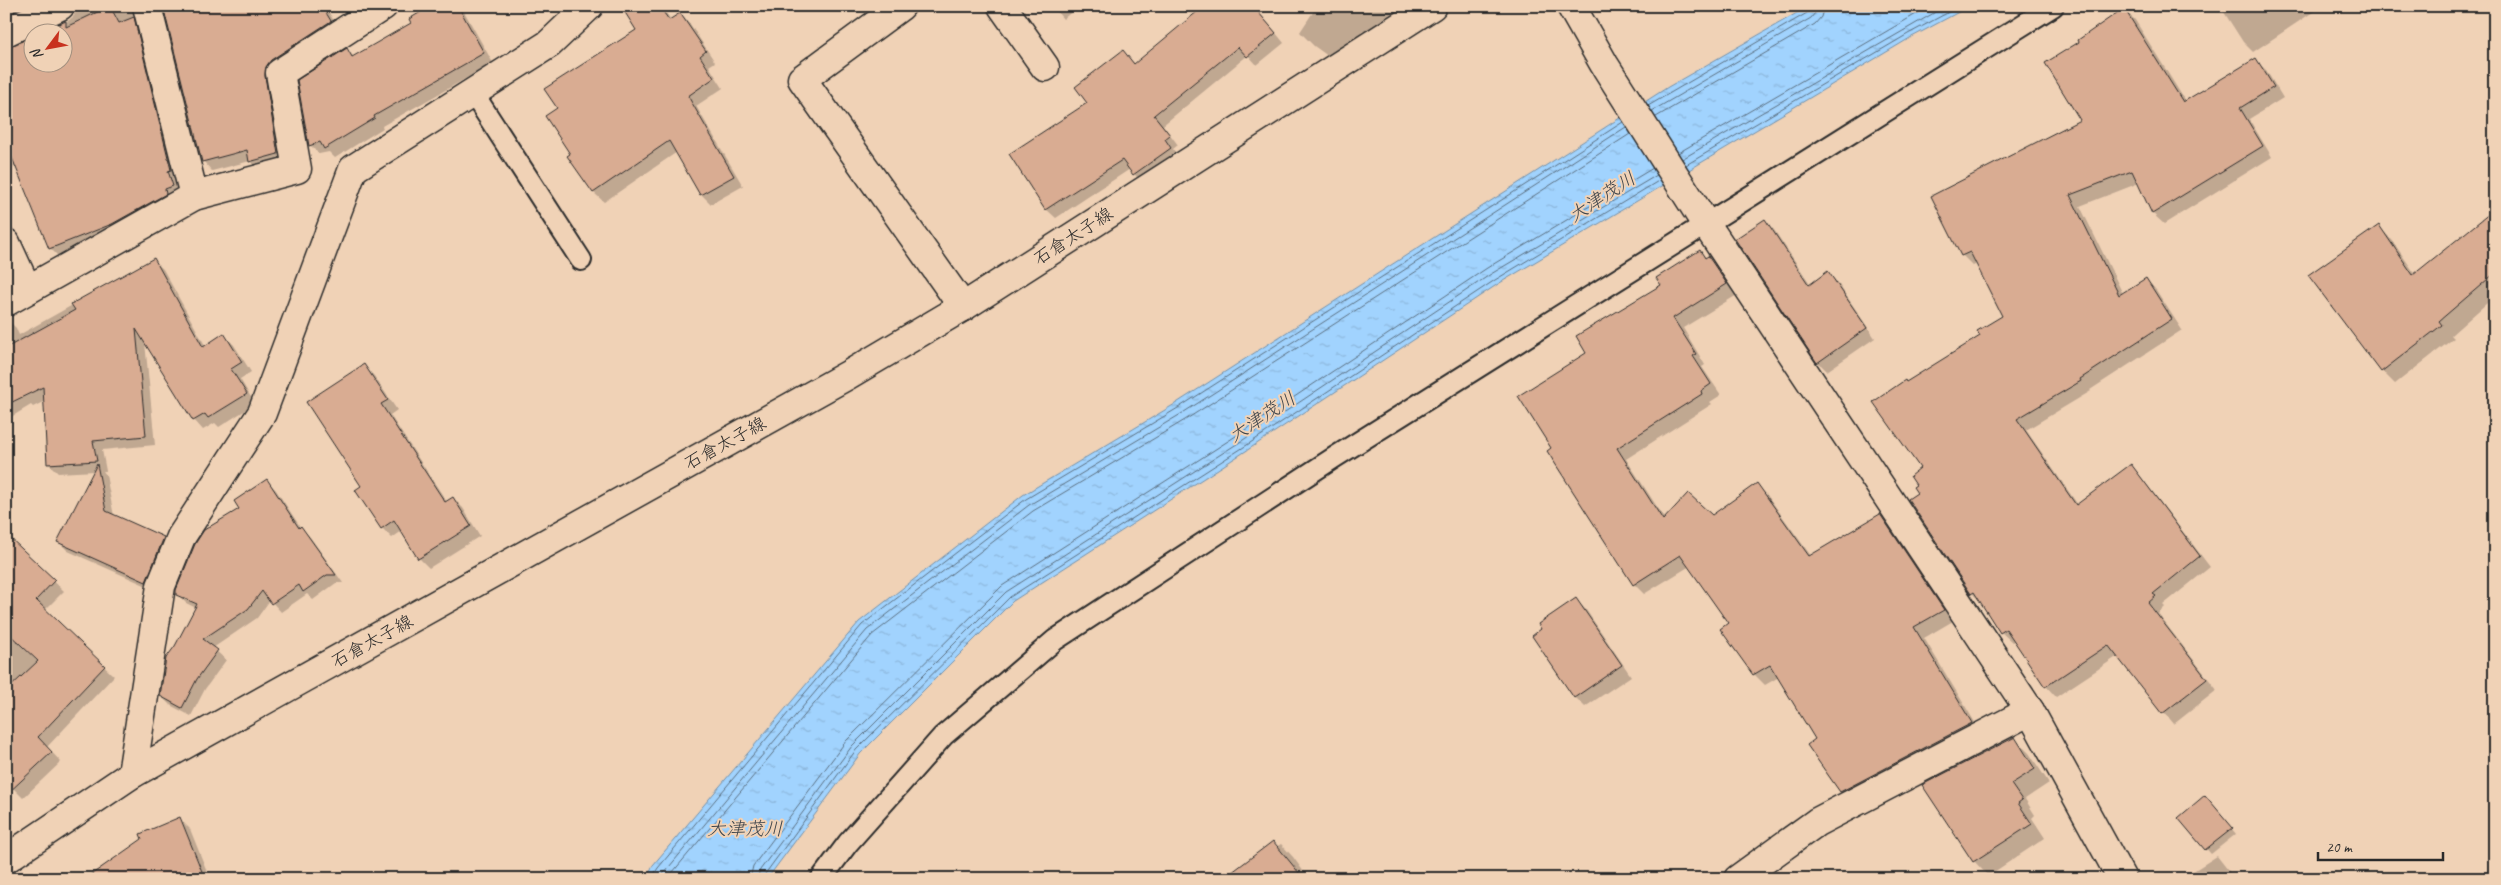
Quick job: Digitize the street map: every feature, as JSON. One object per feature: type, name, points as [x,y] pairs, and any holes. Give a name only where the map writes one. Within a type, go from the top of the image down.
[{"type":"street","points":[[6,32],[60,6]]},
{"type":"street","points":[[147,6],[194,196]]},
{"type":"street","points":[[6,243],[16,295],[194,196],[297,169],[280,73],[383,6]]},
{"type":"street","points":[[132,774],[161,586],[181,537],[262,413],[354,169],[550,44],[588,6]]},
{"type":"street","points":[[901,6],[802,79],[963,307]]},
{"type":"street","points":[[1002,6],[1045,66]]},
{"type":"street","name":"石倉太子線","points":[[6,859],[132,774],[848,375],[963,307],[1432,6]]},
{"type":"street","points":[[1571,6],[1611,76],[1703,220],[2030,711],[2122,879]]},
{"type":"street","points":[[1738,879],[1817,822],[2030,711]]},
{"type":"lane","points":[[821,879],[848,843],[943,736],[1055,640],[1703,220],[2053,6]]},
{"type":"lane","points":[[473,93],[581,260]]},
{"type":"water","name":"大津茂川","points":[[1809,6],[1970,6],[1910,38],[1498,284],[1249,449],[1013,601],[860,754],[767,879],[646,879],[653,865],[859,622],[1023,495],[1175,404],[1668,87]]},
{"type":"building","points":[[110,6],[119,23],[134,17],[171,170],[168,171],[173,186],[165,189],[166,194],[112,224],[49,249],[6,143],[6,47],[22,41],[22,72],[72,72],[72,24]]},
{"type":"building","points":[[163,6],[322,6],[331,21],[271,60],[266,67],[265,76],[278,154],[249,162],[247,150],[202,162]]},
{"type":"building","points":[[431,6],[458,6],[484,53],[374,116],[375,118],[324,149],[320,142],[309,146],[297,80],[347,48],[352,57],[411,23],[409,19]]},
{"type":"building","points":[[621,6],[659,6],[669,20],[680,13],[706,51],[700,56],[714,78],[688,96],[734,176],[700,195],[669,141],[593,193],[567,156],[570,154],[545,116],[557,108],[544,89],[636,30]]},
{"type":"building","points":[[1204,6],[1253,6],[1276,33],[1247,57],[1238,47],[1154,115],[1170,135],[1165,139],[1171,148],[1133,175],[1122,160],[1045,210],[1009,154],[1087,103],[1075,87],[1123,50],[1134,64]]},
{"type":"building","points":[[2124,8],[2183,102],[2256,58],[2274,87],[2240,108],[2263,146],[2152,214],[2132,171],[2070,195],[2119,295],[2146,278],[2172,319],[2080,379],[2081,381],[2017,419],[2076,505],[2131,464],[2200,556],[2153,594],[2156,596],[2148,603],[2207,679],[2162,714],[2108,645],[2045,687],[2006,629],[2000,633],[1974,592],[1971,594],[1908,499],[1917,493],[1913,487],[1916,485],[1910,476],[1920,468],[1873,402],[1905,380],[1906,382],[1980,336],[1977,331],[2002,316],[1970,252],[1961,256],[1931,196],[2080,120],[2045,63],[2079,42],[2078,40]]},
{"type":"building","points":[[2495,209],[2495,273],[2439,321],[2442,325],[2381,372],[2308,275],[2379,225],[2413,275]]},
{"type":"building","points":[[1765,219],[1809,285],[1828,271],[1867,328],[1817,363],[1735,239]]},
{"type":"building","points":[[1700,250],[1705,258],[1708,256],[1727,284],[1673,318],[1696,354],[1693,356],[1711,384],[1701,391],[1702,394],[1617,448],[1663,520],[1688,493],[1712,515],[1757,483],[1809,556],[1880,514],[1944,610],[1914,627],[1972,723],[1840,792],[1807,745],[1815,739],[1770,665],[1753,675],[1720,629],[1728,623],[1680,555],[1633,585],[1547,451],[1551,448],[1518,396],[1586,353],[1576,336],[1661,285],[1656,278]]},
{"type":"building","points":[[154,258],[203,347],[224,333],[242,362],[231,369],[247,394],[208,418],[205,414],[193,421],[136,329],[146,436],[93,441],[97,461],[47,464],[43,387],[6,405],[6,348],[75,310],[71,304]]},
{"type":"building","points":[[364,364],[388,400],[381,404],[445,502],[453,497],[471,526],[418,559],[394,520],[381,529],[355,490],[361,486],[306,402]]},
{"type":"building","points":[[97,464],[106,511],[164,537],[146,582],[57,542]]},
{"type":"building","points":[[267,479],[299,528],[301,526],[336,575],[327,575],[303,592],[299,585],[271,604],[262,591],[248,609],[203,639],[218,650],[197,679],[182,708],[160,696],[166,658],[175,646],[197,604],[176,595],[176,590],[195,544],[204,530],[239,509],[234,501]]},
{"type":"building","points":[[6,534],[55,580],[36,600],[105,666],[38,737],[52,752],[6,795],[6,691],[38,661],[6,631]]},
{"type":"building","points":[[1576,598],[1622,665],[1574,698],[1532,636],[1541,629],[1538,624]]},
{"type":"building","points":[[2015,737],[2035,769],[2011,784],[2022,800],[2018,803],[2032,824],[1973,862],[1922,785]]},
{"type":"building","points":[[2205,795],[2233,828],[2205,850],[2178,818]]},
{"type":"building","points":[[180,817],[205,879],[85,879],[142,839],[140,834]]},
{"type":"building","points":[[1273,841],[1304,879],[1223,879]]}]
